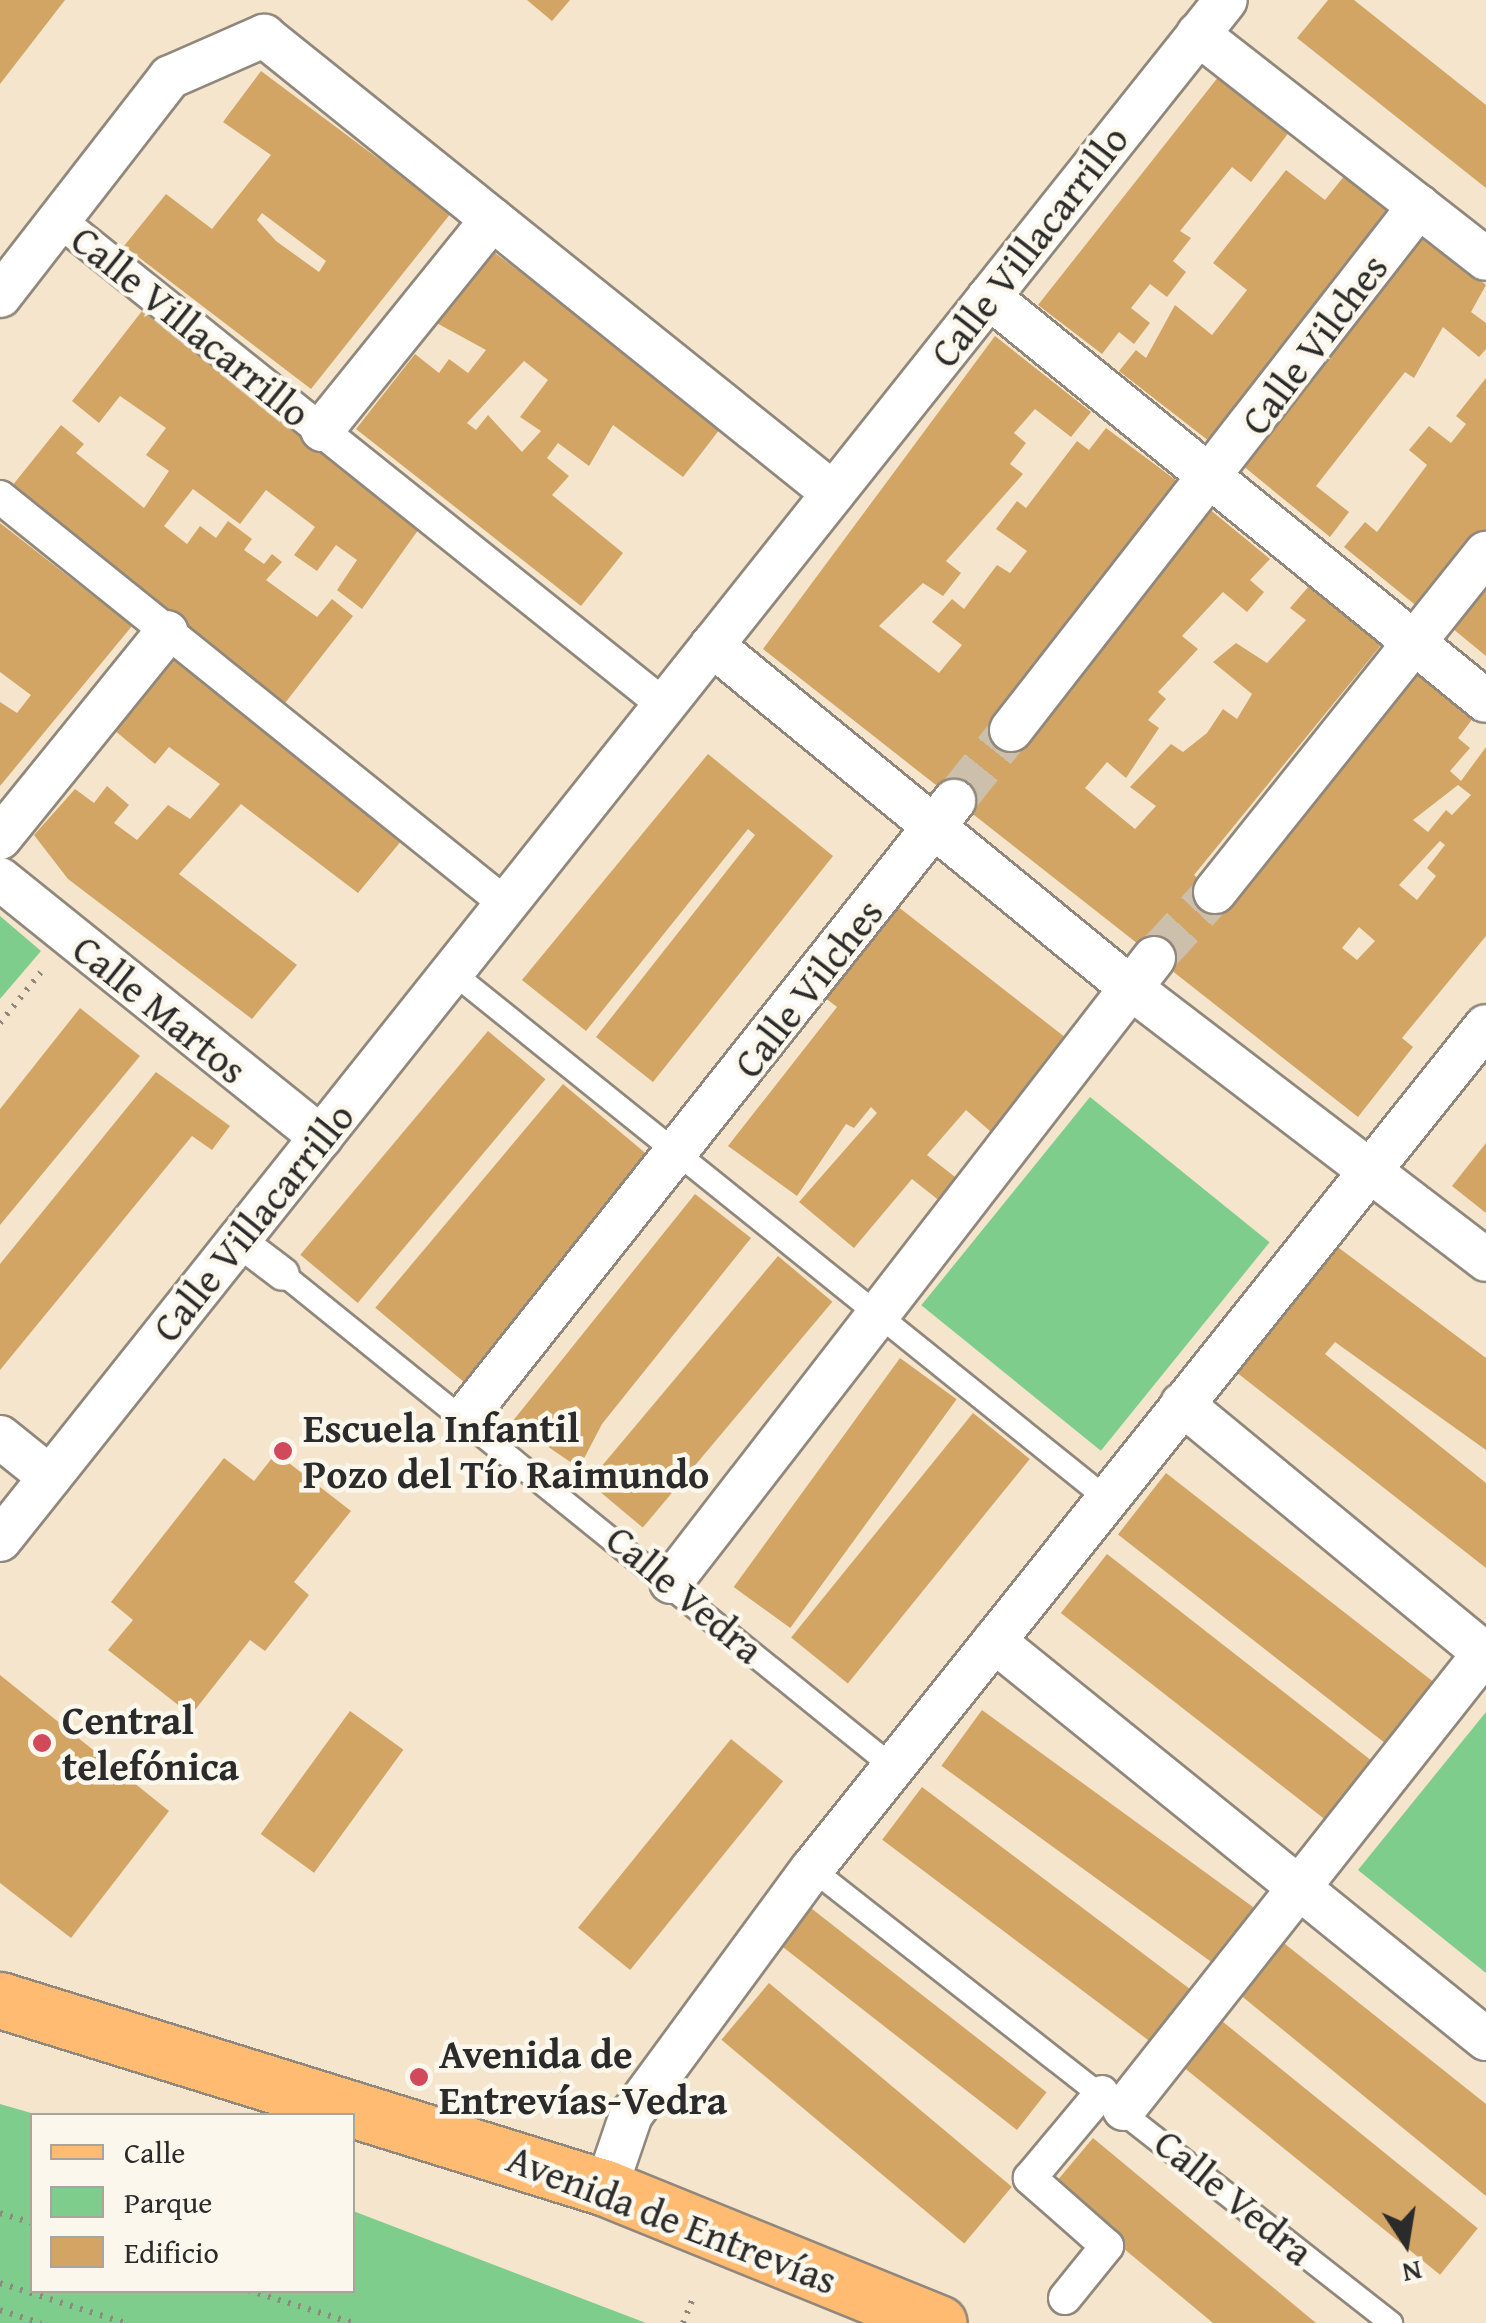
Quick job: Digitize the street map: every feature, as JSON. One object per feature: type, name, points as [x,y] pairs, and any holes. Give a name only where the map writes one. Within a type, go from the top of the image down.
[{"type":"main road","name":"Avenida de Entrevías","points":[[0,2000],[606,2188],[939,2323]]},
{"type":"street","name":"Calle Villacarrillo","points":[[0,1540],[1226,0]]},
{"type":"street","points":[[1198,34],[1486,259]]},
{"type":"street","name":"Calle Villacarrillo","points":[[0,296],[170,77],[264,36],[833,493]]},
{"type":"street","name":"Calle Vilches","points":[[1010,730],[1419,206]]},
{"type":"street","name":"Calle Villacarrillo","points":[[322,430],[492,219]]},
{"type":"street","name":"Calle Villacarrillo","points":[[60,222],[664,704]]},
{"type":"street","points":[[988,297],[1208,481],[1415,636],[1486,700]]},
{"type":"street","points":[[0,497],[506,904]]},
{"type":"street","points":[[1214,892],[1415,636],[1486,553]]},
{"type":"street","points":[[0,838],[167,632]]},
{"type":"street","points":[[712,645],[946,811],[1143,974],[1367,1172],[1486,1260]]},
{"type":"street","name":"Calle Vilches","points":[[466,1415],[679,1154],[946,811]]},
{"type":"street","name":"Calle Martos","points":[[0,880],[321,1138]]},
{"type":"street","points":[[671,1582],[883,1317],[1143,974]]},
{"type":"street","points":[[606,2188],[632,2115],[812,1869],[1486,1026]]},
{"type":"street","name":"Calle Vedra","points":[[238,1240],[283,1274]]},
{"type":"street","name":"Calle Vedra","points":[[1113,2100],[1300,1888],[1485,1653],[1182,1404]]},
{"type":"street","points":[[0,1438],[50,1477]]},
{"type":"street","points":[[994,1640],[1486,2039]]},
{"type":"street","points":[[1065,2298],[1108,2246],[1030,2178],[1113,2100]]},
{"type":"lane","points":[[452,972],[1107,1498]]},
{"type":"lane","name":"Calle Vedra","points":[[283,1274],[466,1415],[893,1767]]},
{"type":"lane","name":"Calle Vedra","points":[[812,1869],[1113,2100],[1391,2323]]},
{"type":"path","points":[[0,1024],[70,936]]},
{"type":"path","points":[[0,2213],[30,2222]]},
{"type":"path","points":[[0,2283],[30,2293]]},
{"type":"path","points":[[31,2293],[125,2323]]},
{"type":"path","points":[[258,2293],[353,2323]]},
{"type":"path","points":[[683,2323],[693,2298]]},
{"type":"path","points":[[0,2310],[41,2323]]},
{"type":"green space","points":[[0,916],[41,951],[0,999]]},
{"type":"green space","points":[[1090,1097],[1270,1242],[1101,1451],[921,1305]]},
{"type":"green space","points":[[1486,1712],[1486,1973],[1358,1870]]},
{"type":"green space","points":[[0,2104],[31,2113],[30,2293],[355,2293],[355,2212],[646,2323],[0,2323]]},
{"type":"building","points":[[0,0],[65,0],[0,84]]},
{"type":"building","points":[[527,0],[570,0],[552,21]]},
{"type":"building","points":[[1328,0],[1354,0],[1486,105],[1486,188],[1297,38]]},
{"type":"building","points":[[261,71],[451,213],[311,389],[124,246],[166,194],[212,229],[271,155],[223,122]],"holes":[[[262,213],[326,261],[319,272],[276,241],[257,220]]]},
{"type":"building","points":[[1219,76],[1290,131],[1251,182],[1232,167],[1180,231],[1191,238],[1173,261],[1186,272],[1167,297],[1150,284],[1131,308],[1150,323],[1134,344],[1119,332],[1102,354],[1038,305]]},
{"type":"building","points":[[1286,170],[1325,200],[1345,175],[1396,214],[1214,445],[1119,371],[1136,350],[1146,358],[1175,305],[1212,335],[1247,290],[1213,263]]},
{"type":"building","points":[[1425,235],[1486,285],[1471,312],[1486,323],[1486,349],[1479,357],[1443,327],[1414,378],[1405,372],[1316,486],[1349,512],[1330,537],[1242,465]]},
{"type":"building","points":[[491,250],[723,425],[683,477],[613,425],[589,466],[558,443],[547,458],[569,476],[552,495],[623,553],[581,606],[356,429],[415,354],[439,373],[449,359],[468,373],[486,350],[433,321]],"holes":[[[524,361],[548,380],[520,417],[541,431],[522,452],[488,415],[476,430],[467,423]]]},
{"type":"building","points":[[142,311],[421,526],[362,609],[337,590],[357,560],[336,545],[317,571],[294,555],[315,527],[266,490],[240,524],[193,489],[164,526],[187,544],[200,526],[216,538],[228,521],[252,539],[244,550],[264,564],[272,554],[282,562],[266,580],[317,617],[332,599],[353,616],[285,703],[12,486],[61,425],[84,444],[76,453],[144,508],[169,471],[146,455],[166,428],[120,396],[99,423],[72,401]]},
{"type":"building","points":[[995,336],[1091,412],[1071,437],[1035,409],[1014,433],[1026,443],[1010,464],[1023,474],[946,561],[961,573],[943,596],[923,583],[879,626],[939,673],[962,645],[932,622],[952,599],[964,609],[997,565],[1010,573],[1027,551],[996,529],[1017,501],[1026,508],[1077,441],[1089,450],[1106,428],[1177,481],[994,716],[1017,735],[1208,508],[1270,559],[1250,580],[1264,592],[1247,612],[1223,592],[1182,636],[1198,649],[1158,692],[1166,699],[1148,720],[1159,728],[1126,778],[1107,762],[1085,788],[1135,829],[1156,806],[1130,787],[1171,744],[1183,752],[1207,733],[1223,709],[1237,719],[1252,694],[1213,662],[1236,643],[1267,663],[1306,620],[1290,608],[1309,586],[1382,644],[1194,875],[1215,892],[1410,664],[1477,713],[1458,738],[1470,748],[1450,771],[1461,781],[1486,747],[1486,936],[1402,1038],[1413,1047],[1358,1117],[763,649]],"holes":[[[1458,785],[1471,795],[1452,815],[1446,810],[1428,832],[1413,820]],[[1440,841],[1445,845],[1427,868],[1436,876],[1417,900],[1399,885]],[[1359,927],[1375,941],[1357,960],[1342,948]]]},
{"type":"building","points":[[1486,378],[1486,536],[1424,612],[1344,547],[1365,522],[1377,532],[1427,465],[1409,450],[1429,426],[1451,443],[1466,424],[1456,416]]},
{"type":"building","points":[[0,523],[132,626],[0,786],[0,702],[17,713],[31,695],[0,672]]},
{"type":"building","points":[[1486,568],[1486,656],[1441,619]]},
{"type":"building","points":[[168,654],[402,840],[358,893],[241,804],[179,874],[297,965],[252,1019],[68,879],[34,835],[75,789],[94,803],[107,786],[129,805],[114,823],[137,840],[168,805],[190,819],[220,784],[169,747],[155,764],[114,730]]},
{"type":"building","points":[[708,754],[833,856],[653,1082],[596,1037],[755,835],[748,829],[586,1031],[522,980]]},
{"type":"building","points":[[892,902],[1075,1045],[998,1138],[966,1110],[927,1155],[964,1184],[946,1206],[912,1179],[854,1248],[799,1202],[877,1113],[871,1107],[854,1128],[846,1124],[797,1196],[728,1146],[837,1007],[824,997]]},
{"type":"building","points":[[80,1008],[140,1056],[0,1225],[0,1109]]},
{"type":"building","points":[[488,1031],[545,1079],[358,1303],[300,1255]]},
{"type":"building","points":[[156,1072],[230,1126],[212,1150],[192,1136],[0,1370],[0,1264]]},
{"type":"building","points":[[563,1084],[652,1159],[464,1382],[375,1308]]},
{"type":"building","points":[[1486,1143],[1486,1213],[1452,1186]]},
{"type":"building","points":[[695,1194],[751,1238],[602,1424],[579,1468],[512,1422]]},
{"type":"building","points":[[1327,1239],[1486,1358],[1486,1450],[1335,1342],[1325,1354],[1486,1483],[1486,1568],[1231,1368]]},
{"type":"building","points":[[778,1256],[832,1302],[643,1528],[588,1482]]},
{"type":"building","points":[[900,1358],[957,1399],[790,1628],[734,1587]]},
{"type":"building","points":[[973,1413],[1030,1459],[848,1684],[791,1638]]},
{"type":"building","points":[[276,1453],[351,1511],[294,1582],[309,1595],[265,1651],[250,1640],[191,1715],[108,1650],[133,1620],[111,1602],[224,1458],[254,1481]]},
{"type":"building","points":[[1166,1473],[1443,1689],[1395,1751],[1118,1534]]},
{"type":"building","points":[[1107,1554],[1380,1767],[1333,1826],[1061,1613]]},
{"type":"building","name":"Central telefónica","points":[[0,1675],[169,1811],[71,1938],[0,1883]]},
{"type":"building","points":[[982,1710],[1264,1915],[1224,1971],[941,1766]]},
{"type":"building","points":[[350,1711],[403,1750],[314,1873],[261,1834]]},
{"type":"building","points":[[731,1739],[783,1781],[630,1970],[578,1928]]},
{"type":"building","points":[[922,1787],[1200,1996],[1160,2049],[882,1840]]},
{"type":"building","points":[[807,1905],[1047,2092],[1017,2130],[777,1943]]},
{"type":"building","points":[[1275,1936],[1486,2104],[1486,2196],[1233,1989]]},
{"type":"building","points":[[769,1983],[1012,2187],[964,2243],[721,2040]]},
{"type":"building","points":[[1212,2013],[1478,2228],[1440,2275],[1174,2060]]},
{"type":"building","points":[[1093,2138],[1316,2323],[1213,2323],[1051,2188]]},
{"type":"tunnel","points":[[955,800],[1011,730]]},
{"type":"tunnel","points":[[1154,958],[1215,892]]},
{"type":"place","name":"Escuela Infantil Pozo del Tío Raimundo","points":[[283,1451]]},
{"type":"place","name":"Central telefónica","points":[[42,1743]]},
{"type":"place","name":"Avenida de Entrevías-Vedra","points":[[419,2077]]}]
